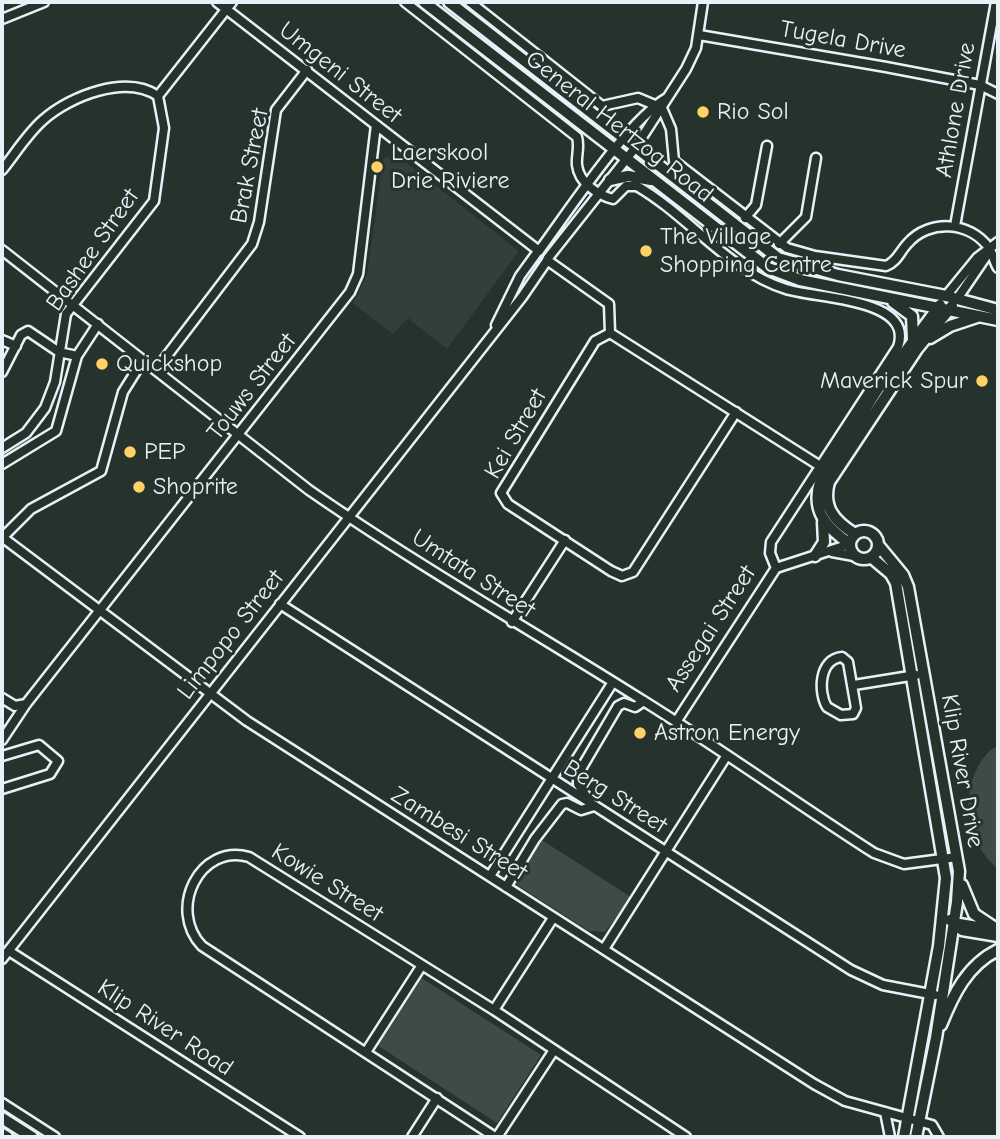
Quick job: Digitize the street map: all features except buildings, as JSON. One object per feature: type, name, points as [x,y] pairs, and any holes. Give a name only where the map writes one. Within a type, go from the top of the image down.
[{"type":"main road","name":"General Hertzog Road","points":[[424,2],[772,270],[800,280],[998,320]]},
{"type":"main road","name":"General Hertzog Road","points":[[449,2],[780,259],[838,275],[998,310]]},
{"type":"main road","points":[[610,180],[631,176],[654,181]]},
{"type":"main road","points":[[881,297],[895,302],[912,316],[916,343]]},
{"type":"main road","points":[[879,546],[872,558],[862,560],[854,556],[851,541],[828,507],[830,482],[938,307],[951,298]]},
{"type":"main road","points":[[820,554],[824,542],[817,496],[822,476],[877,390],[916,343],[949,310],[951,298]]},
{"type":"main road","points":[[916,343],[950,326],[981,316]]},
{"type":"main road","points":[[822,519],[831,531],[851,541]]},
{"type":"main road","name":"Klip River Drive","points":[[851,541],[863,531],[873,534],[879,546],[903,575],[908,587],[944,859],[936,1038],[914,1119],[904,1137]]},
{"type":"main road","name":"Klip River Drive","points":[[872,558],[897,583],[959,871],[950,943],[936,995],[914,1119],[916,1137]]},
{"type":"main road","points":[[959,871],[971,909],[998,930]]},
{"type":"main road","points":[[944,906],[947,918],[969,932],[998,936]]},
{"type":"main road","points":[[939,946],[946,929],[953,923],[998,930]]},
{"type":"main road","points":[[950,943],[957,935],[969,932]]},
{"type":"main road","points":[[936,1038],[965,977],[985,957],[998,950]]},
{"type":"main road","points":[[2,1118],[32,1137]]},
{"type":"main road","points":[[2,1134],[7,1137]]},
{"type":"street","points":[[2,19],[44,2]]},
{"type":"street","name":"Umgeni Street","points":[[217,2],[229,5],[537,253],[547,252],[547,260]]},
{"type":"street","name":"General Hertzog Road","points":[[405,2],[577,137],[578,168],[588,185]]},
{"type":"street","name":"General Hertzog Road","points":[[470,2],[602,106],[638,98],[660,106],[671,129],[672,156],[679,166],[779,244],[815,256],[878,266],[893,263],[907,244],[923,230],[955,226]]},
{"type":"street","points":[[660,106],[691,61],[699,35],[704,2]]},
{"type":"street","name":"Athlone Drive","points":[[955,226],[996,2]]},
{"type":"street","points":[[2,170],[41,122],[62,107],[124,86],[141,87],[158,96],[229,5]]},
{"type":"street","name":"Tugela Drive","points":[[699,35],[980,85],[998,94]]},
{"type":"street","name":"Brak Street","points":[[156,370],[252,244],[259,222],[276,110],[307,70]]},
{"type":"street","name":"Bashee Street","points":[[2,448],[26,433],[51,396],[63,322],[73,304],[156,196],[164,128],[158,96]]},
{"type":"street","name":"Limpopo Street","points":[[492,334],[520,276],[615,150],[660,106]]},
{"type":"street","name":"Limpopo Street","points":[[2,959],[627,159],[660,106]]},
{"type":"street","name":"Touws Street","points":[[2,740],[26,704],[354,285],[358,274],[376,125]]},
{"type":"street","points":[[746,218],[756,205],[767,146]]},
{"type":"street","points":[[779,244],[806,217],[816,158]]},
{"type":"street","points":[[588,185],[600,194]]},
{"type":"street","name":"General Hertzog Road","points":[[600,194],[613,199],[626,186],[637,186],[765,281],[806,295],[866,306],[893,317],[901,330],[898,347],[771,542],[769,553],[776,568]]},
{"type":"street","points":[[955,226],[989,249],[998,268]]},
{"type":"street","points":[[951,298],[989,249],[998,242]]},
{"type":"street","name":"Umtata Street","points":[[2,250],[348,517],[512,622],[644,701],[884,859],[904,864],[957,857]]},
{"type":"street","points":[[547,260],[609,304],[610,333],[820,466]]},
{"type":"street","name":"Bashee Street","points":[[2,464],[56,431],[77,356],[98,324]]},
{"type":"street","points":[[3,368],[22,335],[28,331],[59,352],[77,356]]},
{"type":"street","name":"Kei Street","points":[[610,333],[595,341],[501,491],[508,504],[619,575],[631,574],[737,412]]},
{"type":"street","points":[[2,340],[16,346]]},
{"type":"street","points":[[2,538],[26,513],[96,475],[103,468],[123,392],[144,360]]},
{"type":"street","points":[[26,433],[35,446]]},
{"type":"street","name":"Zambesi Street","points":[[2,538],[209,695],[553,918],[814,1084],[845,1101],[914,1119]]},
{"type":"street","points":[[512,622],[565,540]]},
{"type":"street","name":"Assegai Street","points":[[676,722],[776,568],[851,541]]},
{"type":"street","points":[[820,554],[854,556]]},
{"type":"street","name":"Berg Street","points":[[279,604],[851,971],[883,985],[936,995]]},
{"type":"street","points":[[834,658],[846,659],[854,685],[856,708],[853,714],[841,715],[827,707],[820,685],[834,658]]},
{"type":"street","points":[[854,685],[918,674]]},
{"type":"street","points":[[490,876],[612,682]]},
{"type":"street","points":[[2,698],[15,706],[26,704]]},
{"type":"street","name":"Assegai Street","points":[[593,806],[577,776],[618,706],[624,703],[635,707],[644,701]]},
{"type":"street","points":[[585,728],[600,737]]},
{"type":"street","points":[[2,756],[35,745],[41,746],[57,760],[50,774],[2,789]]},
{"type":"street","points":[[604,949],[727,755]]},
{"type":"street","points":[[506,887],[535,839],[563,803],[581,810],[593,806]]},
{"type":"street","points":[[521,830],[535,839]]},
{"type":"street","name":"Kowie Street","points":[[496,1137],[199,943],[186,920],[189,894],[196,879],[211,864],[221,859],[238,855],[249,857],[494,1010],[686,1137]]},
{"type":"street","points":[[494,1010],[553,918]]},
{"type":"street","name":"Klip River Road","points":[[9,951],[300,1137]]},
{"type":"street","points":[[366,1052],[422,965]]},
{"type":"street","points":[[496,1137],[554,1050]]},
{"type":"street","points":[[412,1137],[437,1098]]},
{"type":"street","points":[[2,1103],[55,1137]]},
{"type":"street","points":[[885,1112],[890,1137]]},
{"type":"street","points":[[914,1119],[936,1128],[939,1137]]},
{"type":"shaded area","points":[[395,154],[519,251],[447,349],[408,318],[393,334],[353,303],[367,275],[383,159]]},
{"type":"shaded area","points":[[998,746],[998,869],[975,838],[968,813],[968,801],[978,766],[987,754]]},
{"type":"shaded area","points":[[540,839],[631,897],[605,932],[589,931],[517,885],[516,877]]},
{"type":"shaded area","points":[[420,977],[541,1055],[497,1123],[377,1045]]},
{"type":"place","name":"Rio Sol","points":[[703,112]]},
{"type":"place","name":"Laerskool Drie Riviere","points":[[377,167]]},
{"type":"place","name":"The Village Shopping Centre","points":[[646,251]]},
{"type":"place","name":"Quickshop","points":[[102,364]]},
{"type":"place","name":"Maverick Spur","points":[[982,381]]},
{"type":"place","name":"PEP","points":[[130,452]]},
{"type":"place","name":"Shoprite","points":[[139,487]]},
{"type":"place","name":"Astron Energy","points":[[640,733]]}]
